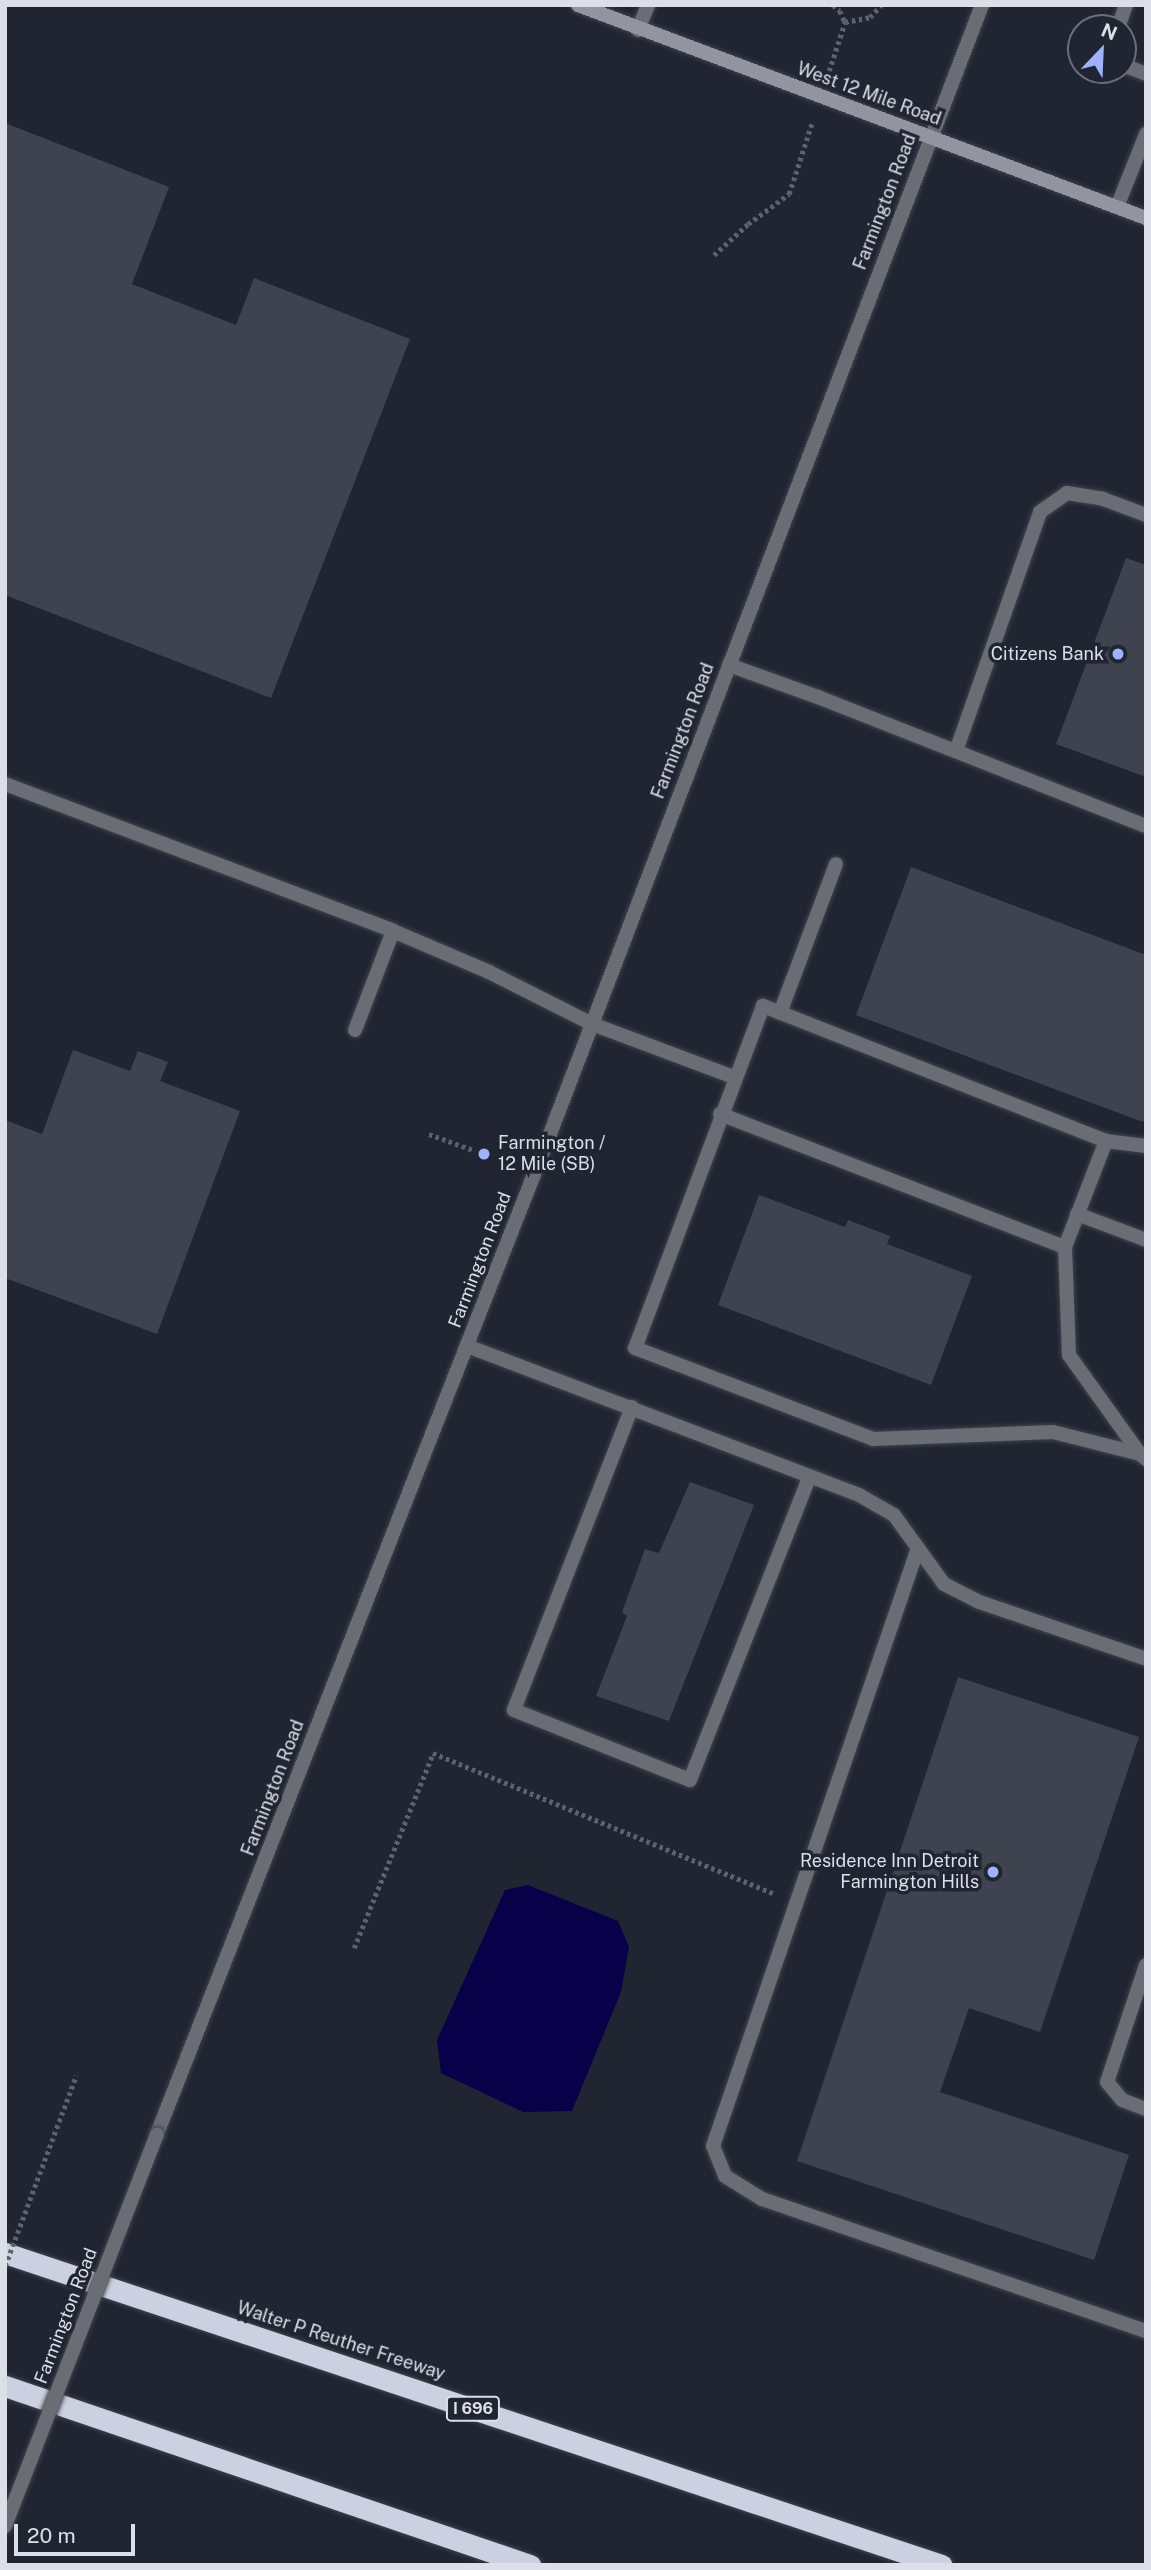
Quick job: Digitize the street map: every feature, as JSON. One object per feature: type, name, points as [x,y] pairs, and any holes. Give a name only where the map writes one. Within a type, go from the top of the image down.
[{"type":"highway","name":"Walter P Reuther Freeway","points":[[5,2253],[941,2565]]},
{"type":"highway","points":[[5,2386],[530,2565]]},
{"type":"main road","name":"West 12 Mile Road","points":[[578,5],[638,30],[1146,218]]},
{"type":"street","points":[[638,30],[648,5]]},
{"type":"street","name":"Farmington Road","points":[[5,2526],[593,1024],[982,5]]},
{"type":"street","points":[[1117,207],[1146,134]]},
{"type":"street","points":[[956,751],[1040,512],[1067,494],[1103,499],[1146,516]]},
{"type":"street","points":[[729,665],[1146,827]]},
{"type":"street","points":[[5,784],[393,931],[489,972],[593,1024],[734,1077]]},
{"type":"street","points":[[780,1013],[836,864]]},
{"type":"street","points":[[355,1030],[393,931]]},
{"type":"street","points":[[1143,1456],[1053,1432],[873,1438],[635,1348],[720,1114],[763,1006],[1106,1141],[1146,1146]]},
{"type":"street","points":[[720,1114],[1065,1247]]},
{"type":"street","points":[[1106,1141],[1065,1247],[1069,1356],[1143,1456]]},
{"type":"street","points":[[1077,1214],[1146,1240]]},
{"type":"street","points":[[467,1346],[859,1495],[894,1515],[944,1584],[979,1602],[1146,1659]]},
{"type":"street","points":[[632,1408],[514,1710],[690,1780],[809,1478]]},
{"type":"street","points":[[918,1548],[713,2146],[725,2176],[762,2199],[1146,2331]]},
{"type":"street","points":[[1146,1965],[1107,2082],[1122,2100],[1146,2109]]},
{"type":"path","points":[[833,5],[840,11],[845,22],[870,17],[881,5]]},
{"type":"path","points":[[714,255],[748,224],[789,194]]},
{"type":"path","points":[[429,1134],[484,1154]]},
{"type":"path","points":[[354,1948],[433,1753],[796,1902]]},
{"type":"path","points":[[5,2266],[76,2076]]},
{"type":"shaded area","points":[[528,1885],[618,1921],[629,1947],[621,1992],[572,2111],[523,2112],[441,2073],[437,2040],[505,1890]]},
{"type":"building","points":[[5,123],[169,187],[132,284],[236,325],[254,278],[410,339],[271,698],[5,595]]},
{"type":"building","name":"Citizens Bank","points":[[1126,558],[1146,565],[1146,777],[1056,744]]},
{"type":"building","points":[[911,867],[1146,955],[1146,1114],[1143,1122],[856,1015]]},
{"type":"building","points":[[73,1050],[130,1071],[138,1051],[168,1062],[160,1081],[240,1111],[157,1334],[5,1278],[5,1120],[42,1134]]},
{"type":"building","points":[[759,1195],[845,1227],[848,1220],[890,1236],[887,1244],[972,1276],[931,1385],[718,1305]]},
{"type":"building","points":[[690,1482],[754,1505],[669,1721],[596,1696],[627,1616],[622,1612],[645,1549],[659,1553]]},
{"type":"building","name":"Residence Inn Detroit Farmington Hills","points":[[958,1677],[1139,1737],[1040,2032],[969,2008],[940,2092],[1129,2155],[1094,2260],[797,2161]]},
{"type":"place","name":"Citizens Bank","points":[[1118,654]]},
{"type":"place","name":"Farmington / 12 Mile (SB)","points":[[484,1154]]},
{"type":"place","name":"Residence Inn Detroit Farmington Hills","points":[[993,1872]]}]
